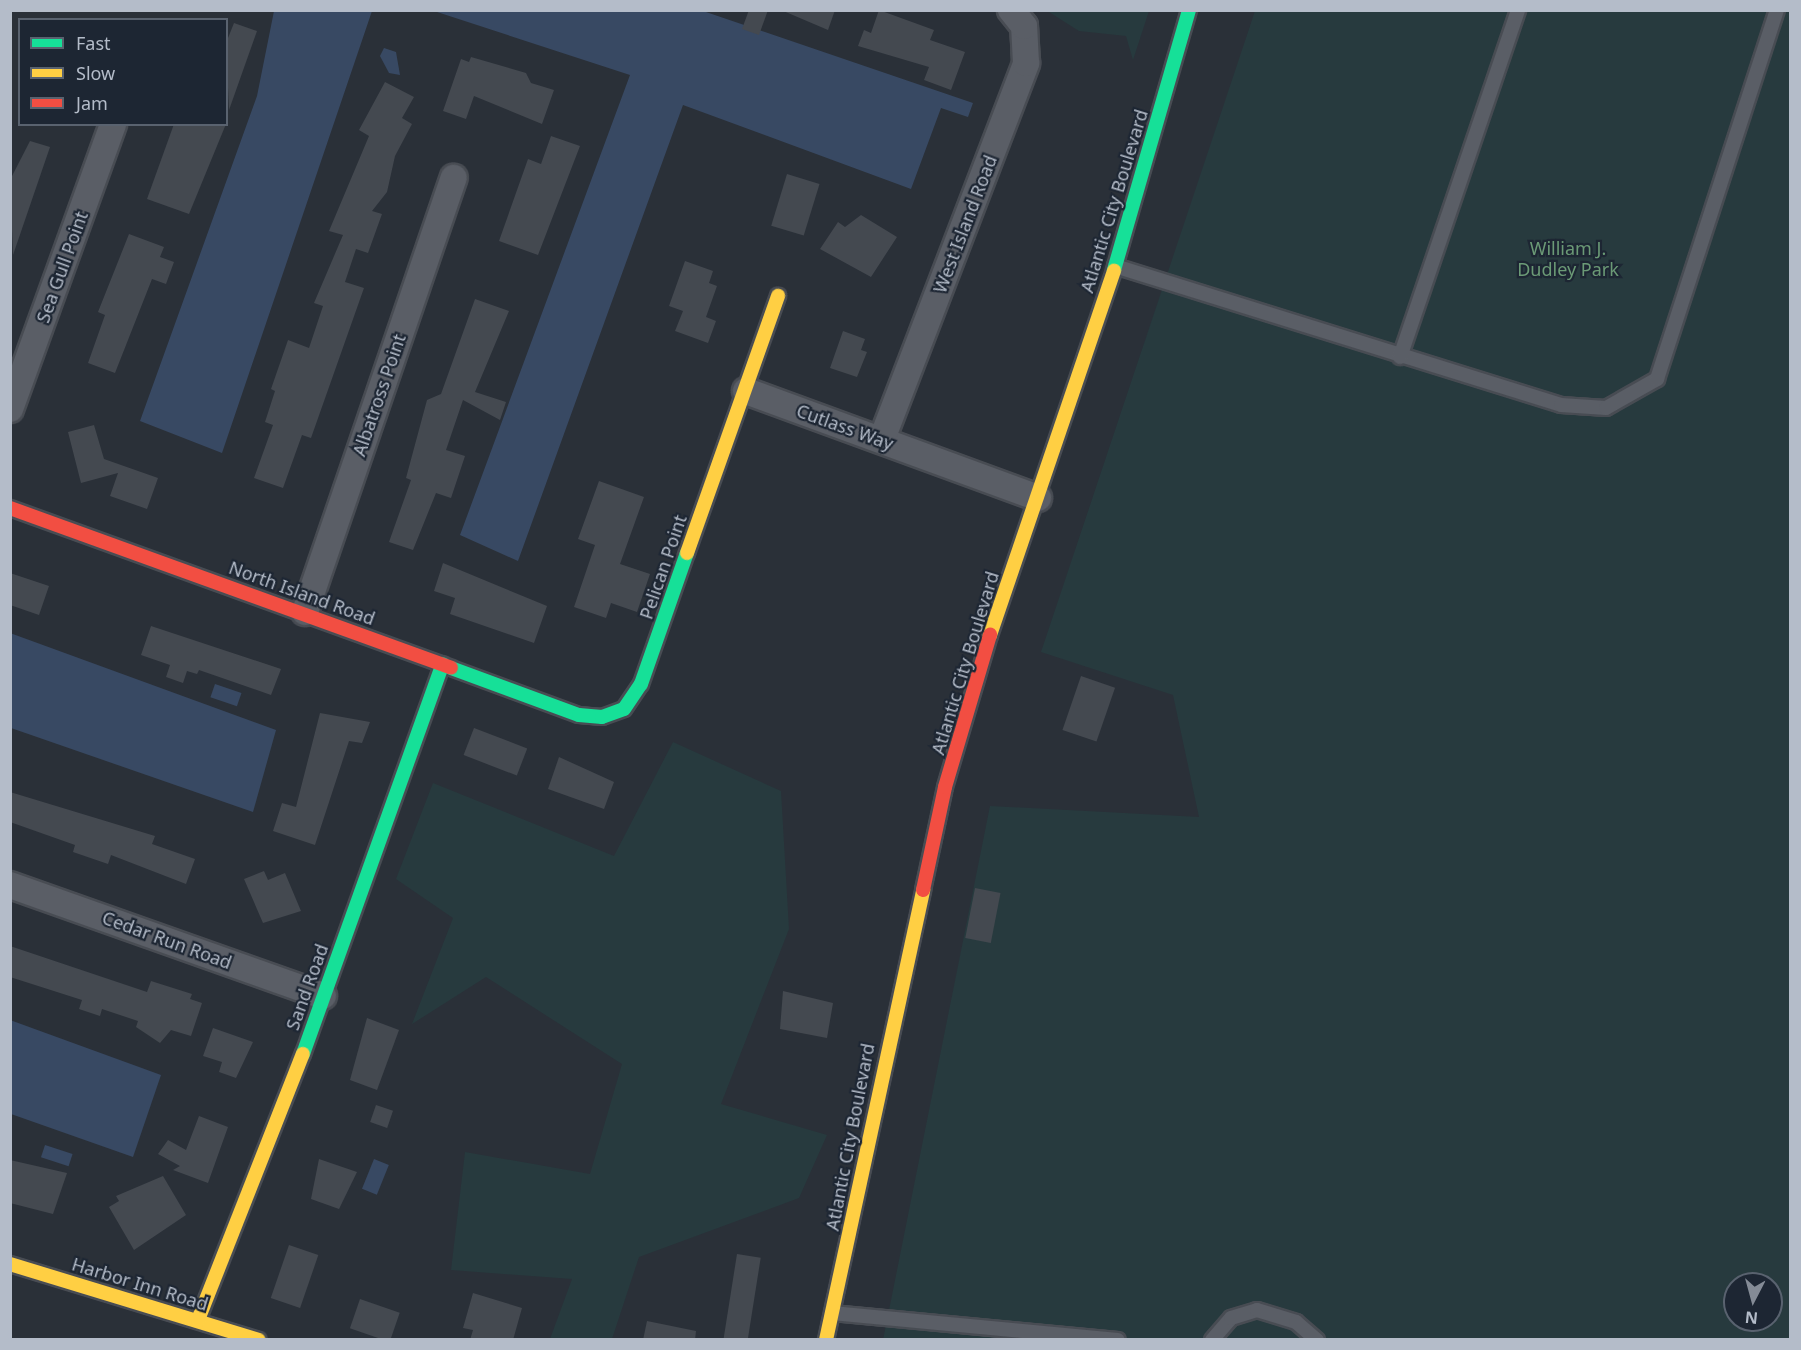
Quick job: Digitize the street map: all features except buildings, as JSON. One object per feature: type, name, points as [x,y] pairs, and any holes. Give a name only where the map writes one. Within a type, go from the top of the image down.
[{"type":"main road","name":"Atlantic City Boulevard","points":[[826,1340],[945,787],[1115,266],[1189,10]]},
{"type":"main road","points":[[746,391],[778,296]]},
{"type":"main road","name":"Pelican Point","points":[[579,715],[602,717],[624,709],[641,684],[746,391]]},
{"type":"main road","name":"North Island Road","points":[[10,508],[305,612],[579,715]]},
{"type":"main road","name":"Sand Road","points":[[198,1320],[323,996],[443,664]]},
{"type":"main road","name":"Harbor Inn Road","points":[[10,1264],[260,1340]]},
{"type":"street","name":"West Island Road","points":[[882,440],[1026,63],[1024,26],[1011,10]]},
{"type":"street","name":"Sea Gull Point","points":[[10,409],[112,126]]},
{"type":"street","name":"Albatross Point","points":[[305,612],[454,178]]},
{"type":"street","name":"Cutlass Way","points":[[746,391],[1038,498]]},
{"type":"street","name":"Cedar Run Road","points":[[10,885],[323,996]]},
{"type":"lane","points":[[1400,357],[1518,10]]},
{"type":"lane","points":[[1115,266],[1400,357],[1561,405],[1606,408],[1657,379],[1777,10]]},
{"type":"lane","points":[[1212,1340],[1231,1318],[1257,1310],[1296,1322],[1317,1340]]},
{"type":"lane","points":[[832,1313],[1118,1340]]},
{"type":"green space","points":[[1149,11],[1133,60],[1126,36],[1079,31],[1049,12]]},
{"type":"green space","name":"William J. Dudley Park","points":[[1255,11],[1790,11],[1790,1339],[883,1340],[990,806],[1199,817],[1173,695],[1041,652]]},
{"type":"green space","points":[[673,742],[781,791],[789,929],[721,1104],[827,1135],[799,1198],[639,1257],[612,1339],[550,1339],[572,1279],[451,1270],[465,1152],[590,1174],[622,1064],[486,977],[412,1024],[453,918],[396,879],[433,783],[614,856]]},
{"type":"water","points":[[274,11],[372,11],[222,453],[140,421],[257,96]]},
{"type":"water","points":[[434,11],[703,11],[973,103],[968,117],[941,108],[911,189],[683,105],[518,561],[460,535],[630,75]]},
{"type":"water","points":[[384,48],[396,52],[400,75],[389,73],[380,56]]},
{"type":"water","points":[[10,633],[276,730],[253,812],[11,728]]},
{"type":"water","points":[[215,684],[241,693],[237,706],[210,697]]},
{"type":"water","points":[[10,1020],[161,1075],[133,1157],[11,1114]]},
{"type":"water","points":[[45,1145],[73,1154],[69,1166],[41,1157]]},
{"type":"water","points":[[374,1159],[389,1165],[377,1195],[362,1189]]},
{"type":"traffic: fast","points":[[1114,270],[1189,10]]},
{"type":"traffic: fast","points":[[451,668],[579,715],[602,717],[624,709],[641,684],[687,553]]},
{"type":"traffic: fast","points":[[303,1054],[443,664]]},
{"type":"traffic: slow","points":[[990,635],[1114,270]]},
{"type":"traffic: slow","points":[[687,553],[778,296]]},
{"type":"traffic: slow","points":[[826,1340],[923,890]]},
{"type":"traffic: slow","points":[[198,1320],[303,1054]]},
{"type":"traffic: slow","points":[[10,1264],[259,1340]]},
{"type":"traffic: jam","points":[[10,508],[451,668]]},
{"type":"traffic: jam","points":[[923,890],[945,787],[990,635]]}]
